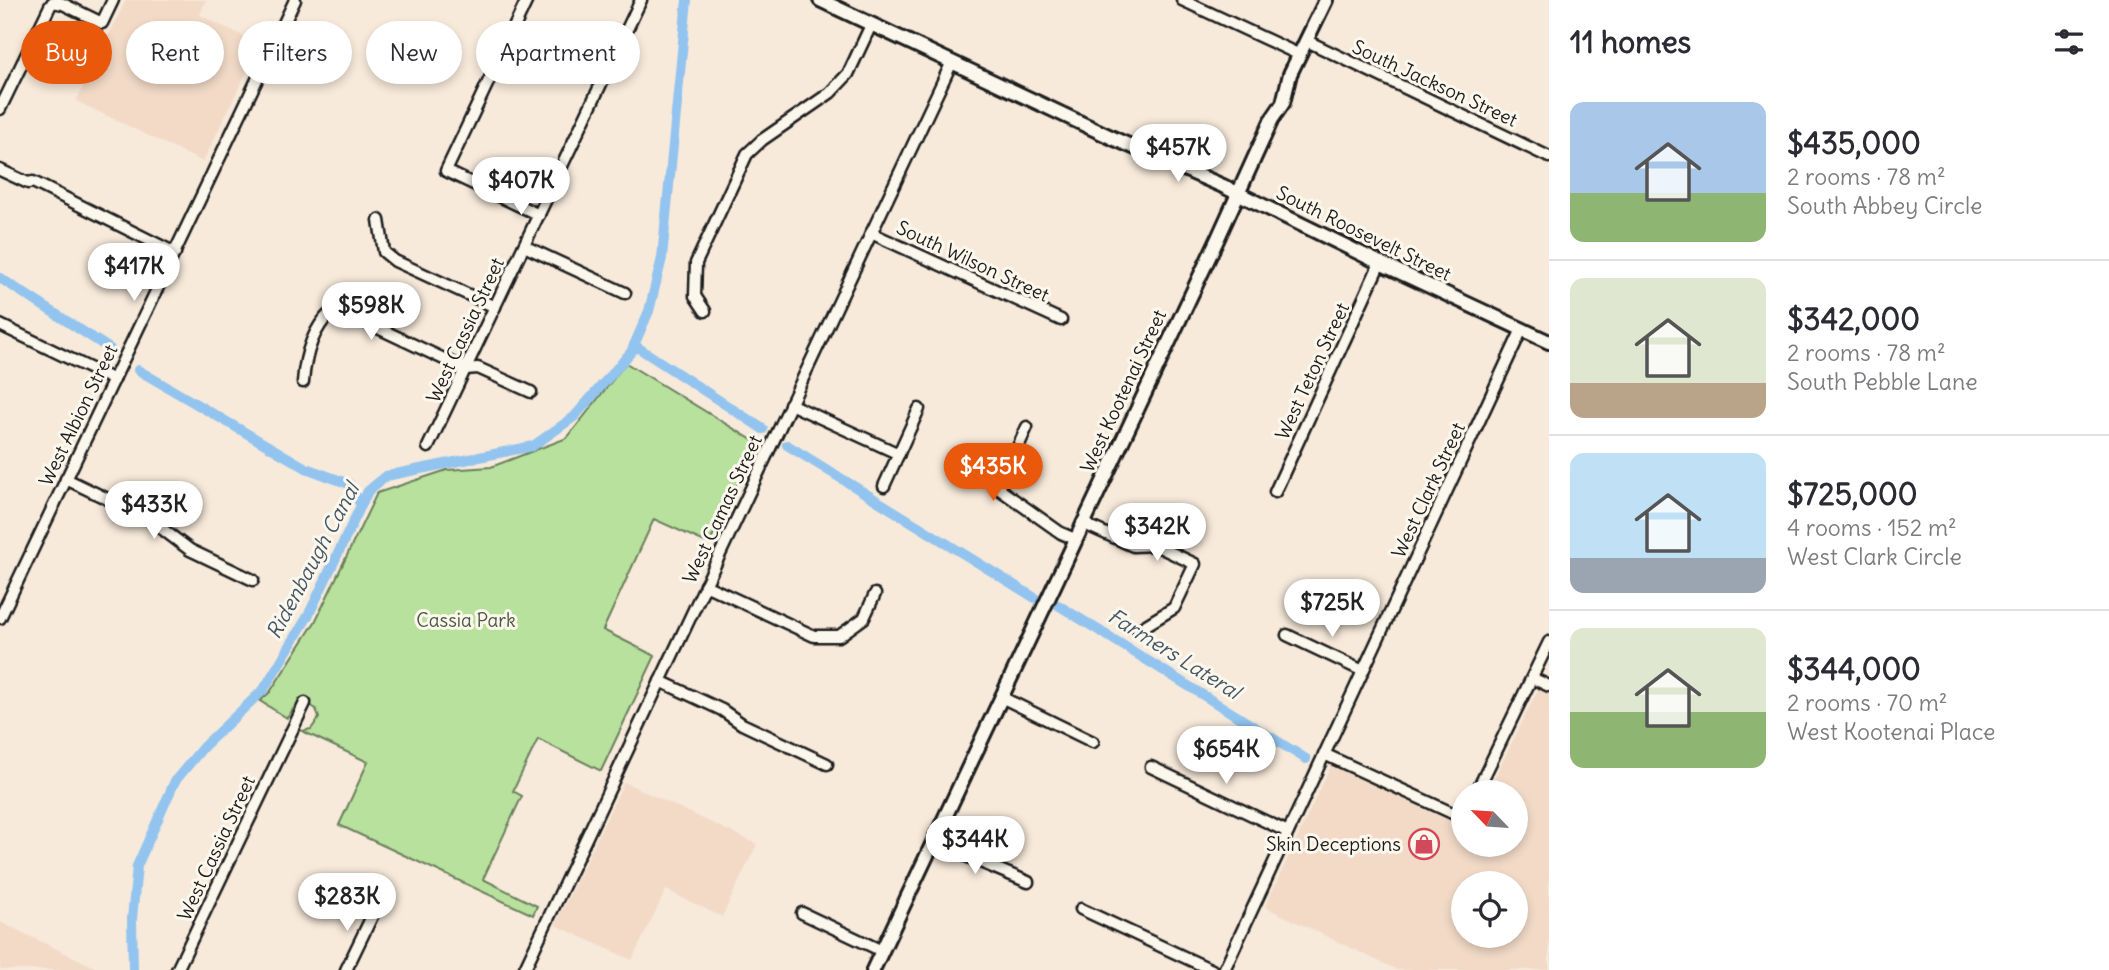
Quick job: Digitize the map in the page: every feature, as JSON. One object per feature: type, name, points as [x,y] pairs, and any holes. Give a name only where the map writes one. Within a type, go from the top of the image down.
[{"type":"street","points":[[0,109],[46,10],[53,2],[63,4],[102,23],[113,0]]},
{"type":"street","name":"West Albion Street","points":[[0,618],[295,0]]},
{"type":"street","points":[[527,0],[446,171],[539,215]]},
{"type":"street","name":"West Cassia Street","points":[[428,447],[641,0]]},
{"type":"street","name":"South Roosevelt Street","points":[[820,0],[1116,140],[1238,193],[1549,342]]},
{"type":"street","points":[[1182,0],[1300,55]]},
{"type":"street","name":"West Kootenai Street","points":[[873,970],[1272,119],[1283,103],[1290,74],[1326,0]]},
{"type":"street","points":[[705,311],[695,296],[696,263],[747,154],[762,140],[830,93],[848,74],[871,24]]},
{"type":"street","name":"South Jackson Street","points":[[1307,41],[1549,157]]},
{"type":"street","name":"West Camas Street","points":[[524,970],[705,585],[794,405],[952,62]]},
{"type":"street","points":[[0,170],[28,183],[33,182],[175,253]]},
{"type":"street","points":[[379,220],[384,252],[395,261],[495,307]]},
{"type":"street","name":"South Wilson Street","points":[[871,233],[1061,320]]},
{"type":"street","points":[[524,246],[625,293]]},
{"type":"street","name":"West Teton Street","points":[[1275,492],[1380,263]]},
{"type":"street","points":[[303,382],[305,356],[322,320],[331,312],[344,312],[465,369],[478,368],[531,392]]},
{"type":"street","points":[[0,325],[114,380]]},
{"type":"street","name":"West Clark Street","points":[[1224,970],[1522,329]]},
{"type":"street","points":[[794,405],[899,454]]},
{"type":"street","points":[[884,486],[919,410]]},
{"type":"street","points":[[1027,428],[999,489],[1075,540]]},
{"type":"street","points":[[66,479],[149,519],[190,550],[253,580]]},
{"type":"street","points":[[1083,523],[1133,546],[1155,545],[1195,564],[1174,608],[1138,630]]},
{"type":"street","points":[[705,585],[814,636],[839,636],[864,618],[875,594]]},
{"type":"street","points":[[1287,635],[1363,671]]},
{"type":"street","points":[[1482,780],[1549,642]]},
{"type":"street","points":[[1532,678],[1549,686]]},
{"type":"street","points":[[660,681],[827,764]]},
{"type":"street","points":[[1001,697],[1093,741]]},
{"type":"street","name":"West Cassia Street","points":[[177,970],[305,703]]},
{"type":"street","points":[[1324,754],[1451,812]]},
{"type":"street","points":[[1151,767],[1288,832]]},
{"type":"street","points":[[933,842],[1028,882]]},
{"type":"street","points":[[1081,909],[1212,970]]},
{"type":"street","points":[[346,970],[375,910]]},
{"type":"street","points":[[802,913],[882,951]]},
{"type":"shaded area","points":[[126,0],[206,0],[200,15],[212,21],[126,21],[126,84],[224,84],[224,27],[238,33],[238,84],[241,84],[203,162],[76,101],[84,84],[112,84],[112,28]]},
{"type":"shaded area","points":[[1545,675],[1549,677],[1549,970],[1397,970],[1265,907],[1331,765],[1451,821],[1451,858],[1528,858],[1528,780],[1493,780]]},
{"type":"shaded area","points":[[624,782],[757,844],[722,917],[666,890],[632,960],[555,925]]},
{"type":"shaded area","points":[[0,922],[101,970],[0,970]]},
{"type":"green space","name":"Cassia Park","points":[[626,363],[757,443],[709,544],[654,519],[603,630],[655,656],[601,771],[538,739],[513,791],[522,796],[483,879],[537,906],[533,915],[339,825],[368,762],[302,731],[311,729],[319,718],[316,709],[309,704],[296,705],[287,718],[260,701],[270,692],[315,622],[377,493],[447,470],[491,467],[567,438]]},
{"type":"waterway","name":"Ridenbaugh Canal","points":[[133,970],[132,919],[137,866],[175,781],[204,746],[264,689],[308,616],[368,491],[386,476],[533,446],[574,417],[631,352],[649,311],[662,258],[687,0]]},
{"type":"waterway","points":[[0,278],[110,349]]},
{"type":"waterway","name":"Farmers Lateral","points":[[634,345],[763,429]]},
{"type":"waterway","points":[[138,370],[306,468],[349,484],[361,505]]},
{"type":"waterway","name":"Farmers Lateral","points":[[787,445],[1035,598]]},
{"type":"waterway","name":"Farmers Lateral","points":[[1058,605],[1306,759]]},
{"type":"place","name":"Skin Deceptions","points":[[1424,844]]}]
